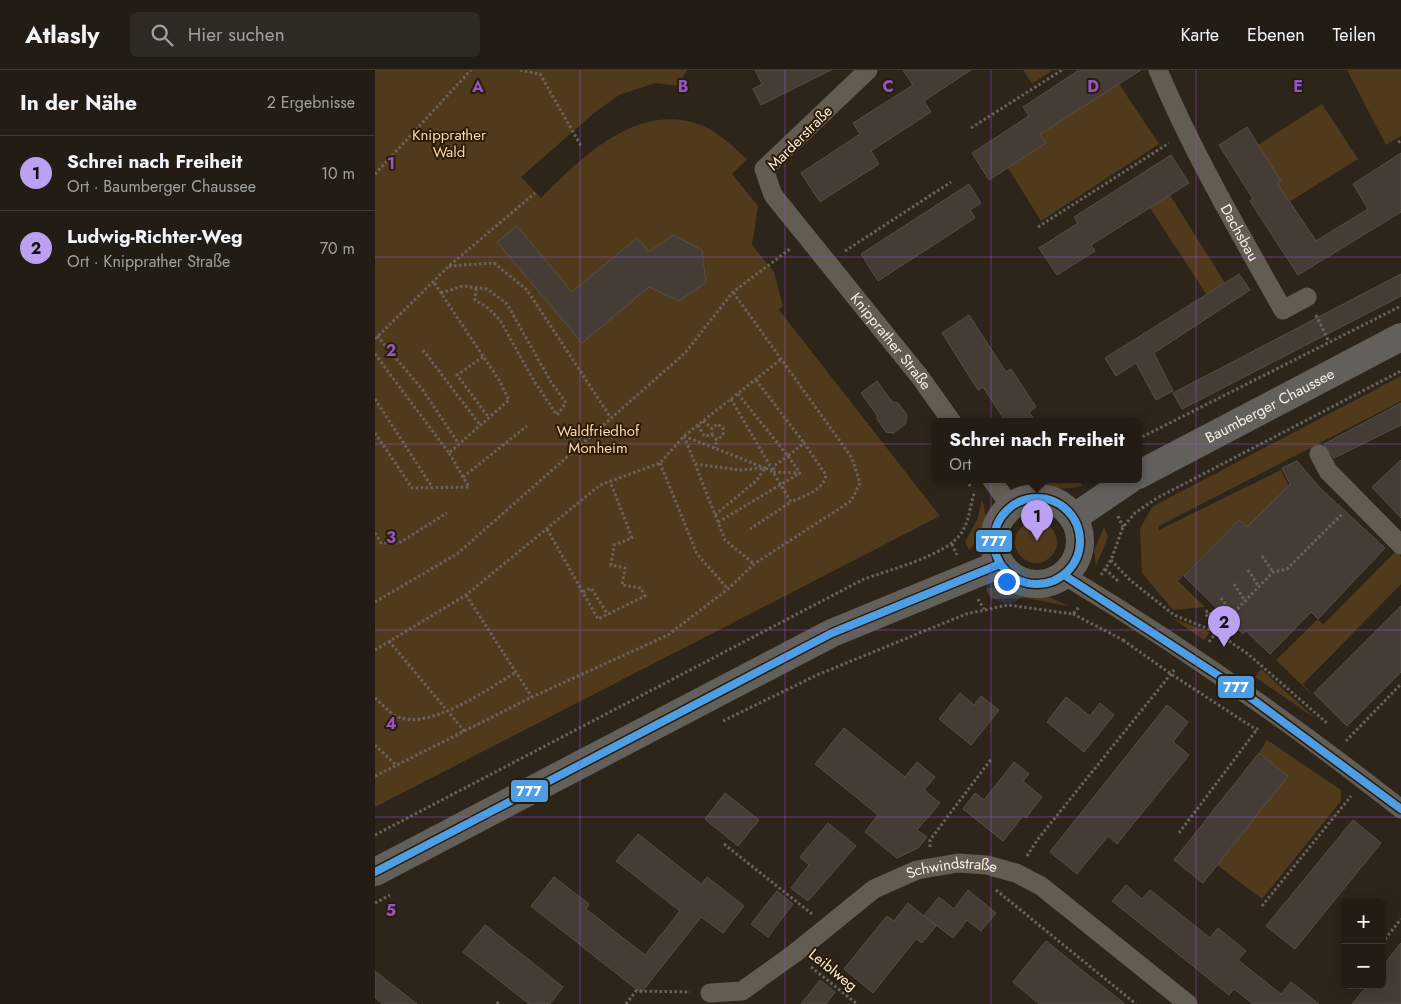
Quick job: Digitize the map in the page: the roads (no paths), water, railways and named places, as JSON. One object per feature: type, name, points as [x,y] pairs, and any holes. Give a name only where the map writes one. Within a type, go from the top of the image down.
[{"type":"street","name":"Marderstraße","points":[[807,237],[773,194],[764,169],[868,70]]},
{"type":"street","name":"Dachsbau","points":[[1158,70],[1187,132],[1235,225],[1283,310],[1307,298]]},
{"type":"street","name":"Knipprather Straße","points":[[807,237],[920,377],[949,418]]},
{"type":"street","name":"Baumberger Chaussee","points":[[1142,473],[1401,337]]},
{"type":"street","points":[[1319,454],[1328,471],[1401,544]]},
{"type":"street","points":[[994,483],[1010,506]]},
{"type":"street","points":[[1073,518],[1125,483]]},
{"type":"street","points":[[1037,497],[1051,500],[1063,507],[1073,518],[1079,532],[1080,548],[1075,563],[1064,575],[1052,583],[1037,586],[1023,583],[1009,575],[1000,564],[995,552],[994,533],[1001,515],[1010,506],[1023,499],[1037,497]]},
{"type":"street","points":[[375,872],[832,633],[1000,564]]},
{"type":"street","points":[[1064,575],[1193,656],[1272,710],[1401,809]]},
{"type":"street","name":"Schwindstraße","points":[[709,993],[742,991],[795,953],[874,890],[917,870],[958,863],[987,865],[1016,873],[1041,886],[1188,1004]]},
{"type":"place","name":"Schrei nach Freiheit","points":[[1037,541]]},
{"type":"place","name":"Ludwig-Richter-Weg","points":[[1224,647]]},
{"type":"park label","name":"Knipprather Wald","points":[[449,144]]},
{"type":"park label","name":"Waldfriedhof Monheim","points":[[598,440]]}]
